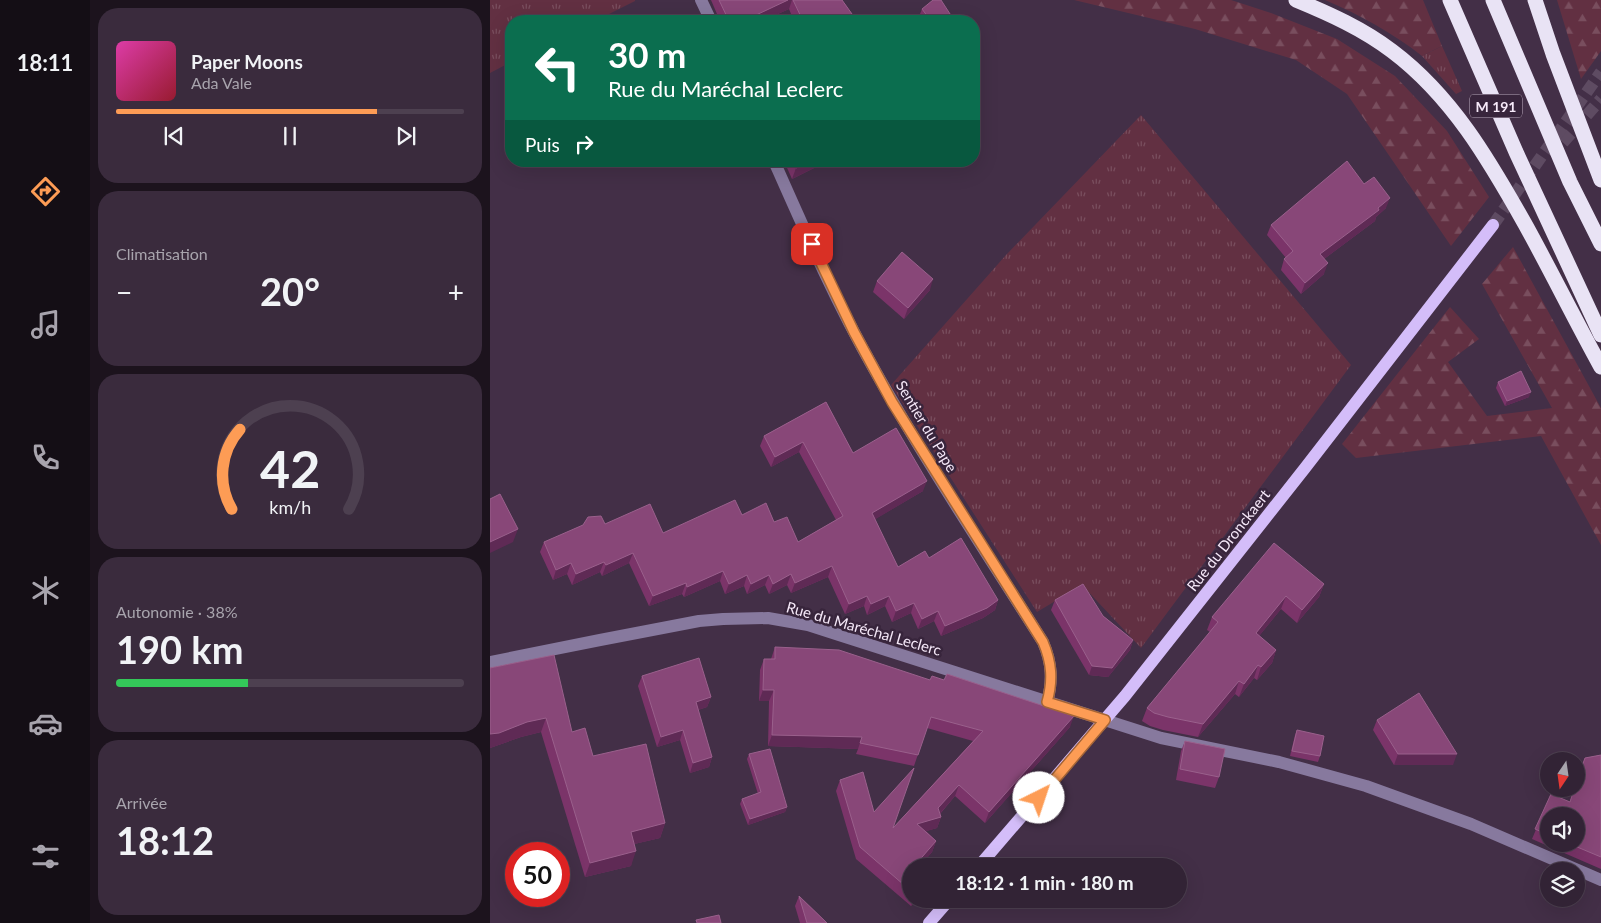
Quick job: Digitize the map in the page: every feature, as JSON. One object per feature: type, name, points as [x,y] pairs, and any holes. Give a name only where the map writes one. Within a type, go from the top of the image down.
[{"type":"highway","points":[[1296,0],[1344,21],[1384,45],[1418,72],[1442,97],[1468,129],[1501,182],[1601,367]]},
{"type":"highway","name":"M 191","points":[[1450,0],[1516,152],[1601,335]]},
{"type":"highway","name":"M 191","points":[[1493,0],[1570,182],[1601,244]]},
{"type":"highway","points":[[1535,0],[1553,54],[1601,180]]},
{"type":"main road","name":"Rue du Dronckaert","points":[[986,858],[1105,720],[1306,468],[1493,225]]},
{"type":"main road","points":[[929,923],[942,908]]},
{"type":"street","points":[[701,0],[708,15]]},
{"type":"street","name":"Sentier du Pape","points":[[777,167],[854,332],[873,368],[1043,642],[1052,676],[1047,702]]},
{"type":"street","name":"Rue du Maréchal Leclerc","points":[[490,662],[699,621],[768,618],[790,621],[840,634],[1161,738],[1279,762],[1359,784],[1471,824],[1601,880]]},
{"type":"green space","points":[[490,0],[635,0],[607,15],[505,15],[505,65],[490,73]]},
{"type":"green space","points":[[1074,0],[1231,0],[1271,13],[1337,39],[1395,76],[1447,131],[1489,197],[1451,246],[1347,94],[1296,60],[1195,29]]},
{"type":"green space","points":[[1325,0],[1423,0],[1442,46],[1422,56],[1376,25]]},
{"type":"green space","points":[[1557,0],[1601,0],[1601,51],[1581,79]]},
{"type":"green space","points":[[1442,46],[1462,91],[1456,94],[1422,56]]},
{"type":"green space","points":[[1141,115],[1351,365],[1141,648],[1082,585],[1037,612],[891,385],[1006,255]]},
{"type":"green space","points":[[1513,247],[1601,408],[1601,545],[1541,436],[1356,458],[1342,444],[1450,307],[1479,339],[1448,362],[1487,416],[1552,408],[1482,284]]},
{"type":"building","points":[[719,0],[788,0],[756,15],[726,15]]},
{"type":"building","points":[[793,0],[842,0],[853,15],[800,15]]},
{"type":"building","points":[[933,0],[941,0],[951,15],[926,15],[922,9]]},
{"type":"building","points":[[1347,161],[1364,184],[1374,177],[1390,198],[1378,208],[1379,210],[1320,254],[1328,263],[1305,283],[1284,259],[1293,251],[1271,225]]},
{"type":"building","points":[[902,252],[933,279],[908,308],[877,281]]},
{"type":"building","points":[[1521,371],[1531,392],[1507,401],[1498,382]]},
{"type":"building","points":[[826,402],[853,453],[896,428],[927,481],[872,513],[898,567],[925,551],[929,558],[961,538],[998,600],[987,608],[945,626],[938,611],[922,619],[914,603],[896,611],[889,596],[871,604],[867,596],[849,604],[832,566],[795,583],[791,574],[773,584],[769,575],[751,584],[747,575],[729,584],[723,571],[687,587],[686,583],[653,596],[633,553],[606,565],[604,562],[576,574],[571,563],[556,570],[544,542],[583,525],[588,517],[601,516],[605,524],[650,504],[663,533],[735,500],[742,515],[766,503],[774,522],[787,517],[798,542],[843,516],[803,442],[775,457],[764,436]]},
{"type":"building","points":[[500,494],[518,529],[490,542],[490,499]]},
{"type":"building","points":[[1274,543],[1324,584],[1302,610],[1286,596],[1256,633],[1276,650],[1261,667],[1258,665],[1244,684],[1239,681],[1203,724],[1154,713],[1147,708],[1218,622],[1212,617]]},
{"type":"building","points":[[1083,584],[1103,616],[1133,640],[1112,668],[1092,666],[1055,600]]},
{"type":"building","points":[[775,647],[839,650],[930,680],[932,676],[944,680],[947,674],[1074,716],[989,812],[959,785],[938,808],[941,817],[917,824],[936,841],[921,858],[902,858],[902,883],[860,847],[840,780],[863,772],[874,812],[914,768],[893,828],[983,731],[931,717],[918,755],[860,743],[862,737],[772,735],[774,690],[763,690],[764,659],[775,659]]},
{"type":"building","points":[[554,655],[572,732],[585,728],[593,756],[646,744],[665,823],[631,832],[636,851],[590,863],[546,718],[527,722],[499,733],[490,734],[490,668]]},
{"type":"building","points":[[699,658],[711,697],[696,702],[712,757],[693,763],[683,730],[661,737],[642,676]]},
{"type":"building","points":[[1419,693],[1457,754],[1398,754],[1377,720]]},
{"type":"building","points":[[1297,730],[1324,736],[1320,756],[1292,751]]},
{"type":"building","points":[[1185,741],[1225,749],[1219,777],[1180,769]]},
{"type":"building","points":[[770,749],[787,807],[750,819],[742,799],[761,792],[749,754]]},
{"type":"building","points":[[1601,755],[1601,857],[1585,850],[1585,807],[1545,807],[1549,798],[1560,798],[1570,802],[1571,798],[1585,798],[1585,758]]},
{"type":"building","points":[[1540,818],[1540,831],[1535,829]]},
{"type":"building","points":[[799,896],[827,923],[807,923]]},
{"type":"building","points":[[719,915],[721,923],[697,923],[696,920]]},
{"type":"tunnel","points":[[1493,225],[1601,72]]},
{"type":"tunnel","points":[[1551,156],[1601,99]]},
{"type":"route","points":[[812,244],[854,332],[892,402],[1043,642],[1052,676],[1047,702],[1105,720],[1039,798]]}]
